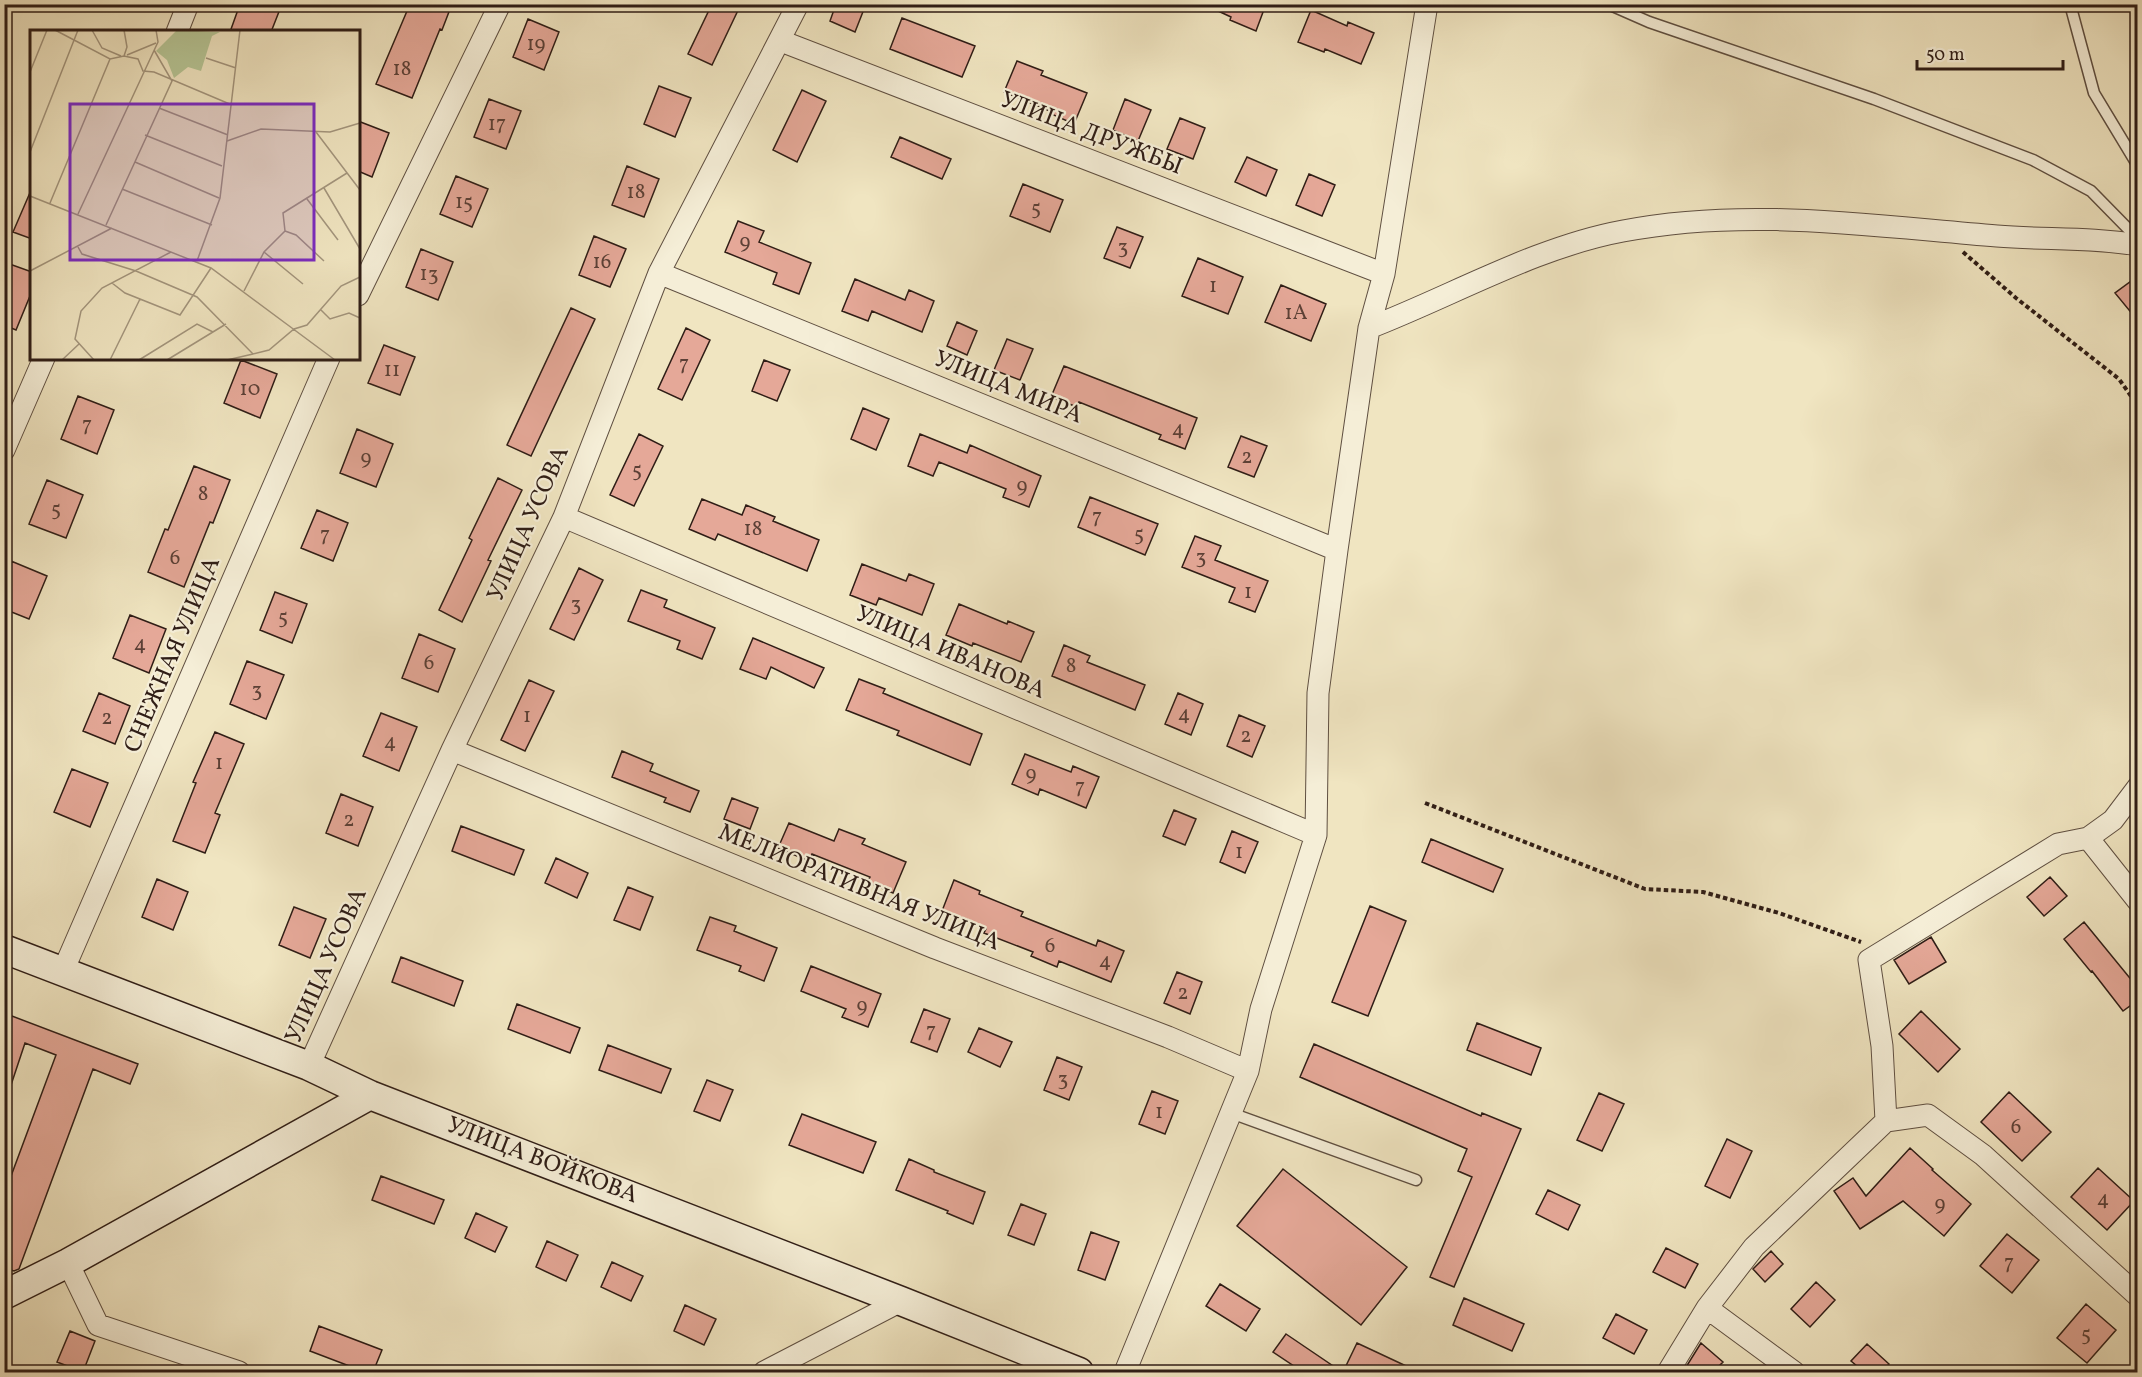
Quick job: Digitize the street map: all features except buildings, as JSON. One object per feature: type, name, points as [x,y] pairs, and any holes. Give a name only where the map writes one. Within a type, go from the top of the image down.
[{"type":"main road","name":"УЛИЦА ВОЙКОВА","points":[[4,949],[309,1066],[370,1095],[1079,1372]]},
{"type":"main road","points":[[4,1295],[68,1263],[370,1095]]},
{"type":"street","points":[[178,30],[188,4]]},
{"type":"street","points":[[360,291],[500,4]]},
{"type":"street","name":"УЛИЦА УСОВА","points":[[309,1066],[452,750],[564,517],[659,273],[781,41],[798,4]]},
{"type":"street","points":[[1125,1372],[1248,1071],[1261,1009],[1316,835],[1318,693],[1369,328],[1384,274],[1422,6]]},
{"type":"street","name":"УЛИЦА ДРУЖБЫ","points":[[781,41],[1384,274]]},
{"type":"street","points":[[1369,328],[1561,248],[1621,231],[1681,222],[1758,218],[1852,222],[1999,236],[2138,245]]},
{"type":"street","name":"УЛИЦА МИРА","points":[[659,273],[1337,550]]},
{"type":"street","points":[[4,450],[43,360]]},
{"type":"street","name":"СНЕЖНАЯ УЛИЦА","points":[[63,971],[328,360]]},
{"type":"street","name":"УЛИЦА ИВАНОВА","points":[[564,517],[1316,835]]},
{"type":"street","name":"МЕЛИОРАТИВНАЯ УЛИЦА","points":[[452,750],[935,948],[1168,1037],[1248,1071]]},
{"type":"street","points":[[1886,1121],[1882,1046],[1869,960],[2058,844],[2088,838],[2113,820],[2138,787]]},
{"type":"street","points":[[2088,838],[2138,901]]},
{"type":"street","points":[[1668,1372],[1707,1308],[1754,1247],[1886,1121],[1928,1115],[1983,1155],[2138,1296]]},
{"type":"street","points":[[68,1263],[98,1325],[239,1372]]},
{"type":"street","points":[[764,1372],[901,1301]]},
{"type":"street","points":[[1707,1308],[1794,1372]]},
{"type":"lane","points":[[1608,4],[1649,22],[1874,99],[2033,160],[2091,191],[2138,239]]},
{"type":"lane","points":[[2070,4],[2094,93],[2138,166]]},
{"type":"lane","points":[[1231,1113],[1416,1180]]},
{"type":"path","points":[[1938,230],[2016,298],[2119,380],[2138,406]]},
{"type":"path","points":[[1425,803],[1646,889],[1703,892],[1779,913],[1885,950]]}]
